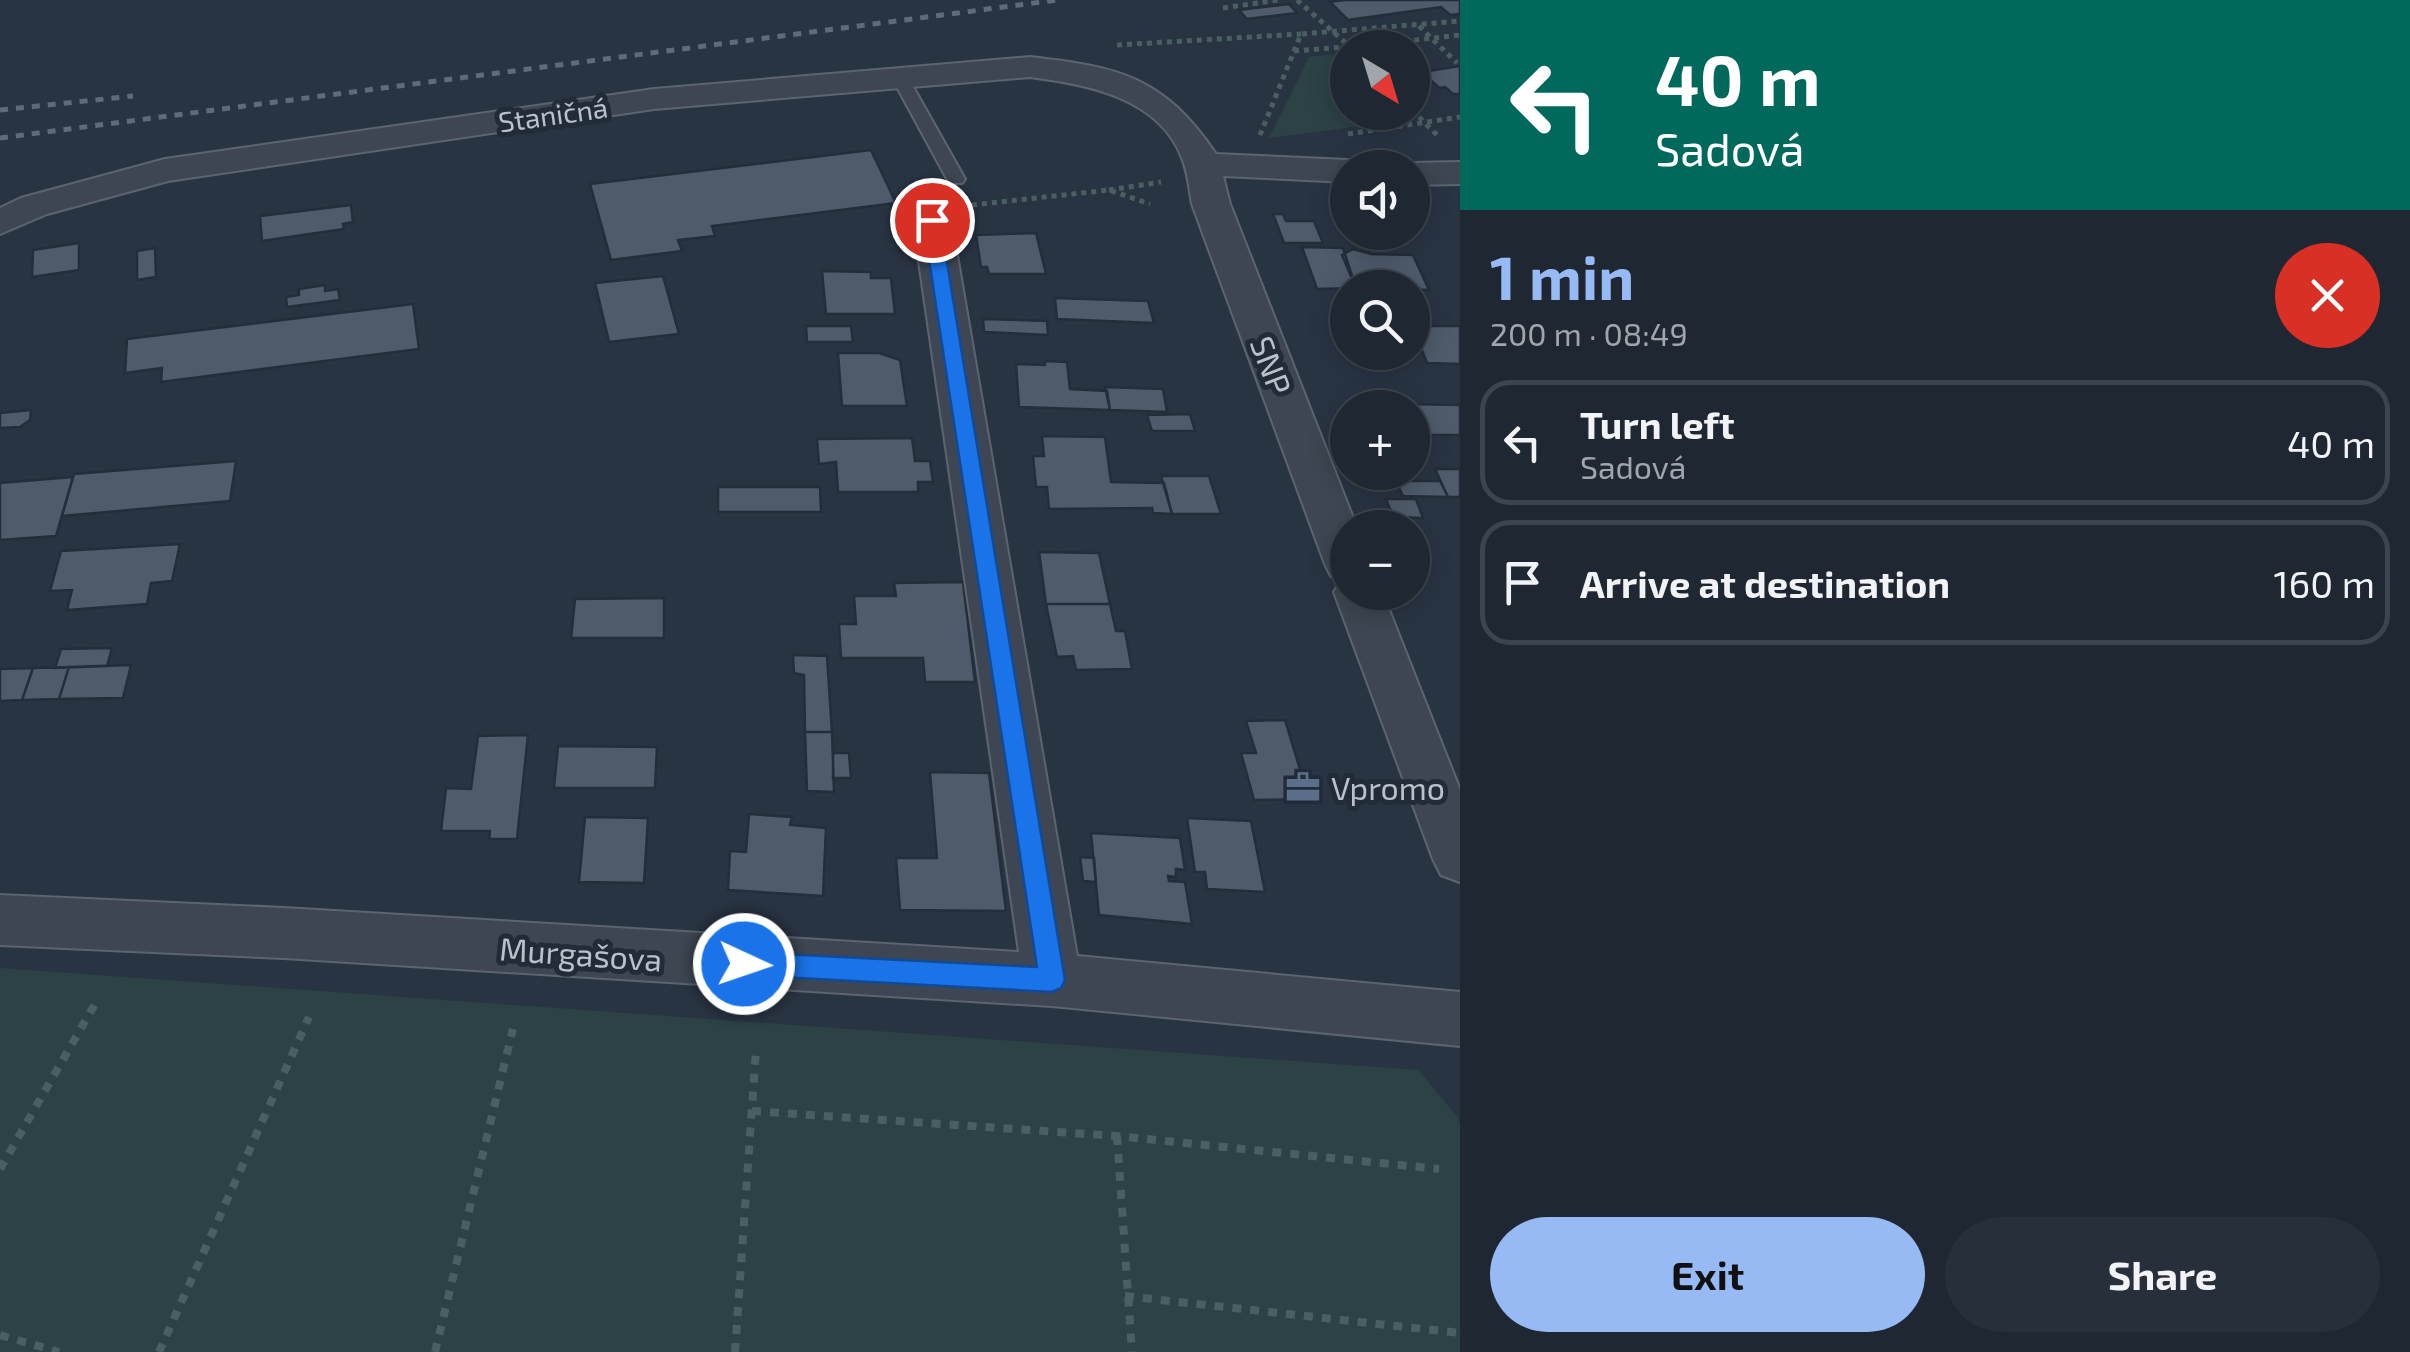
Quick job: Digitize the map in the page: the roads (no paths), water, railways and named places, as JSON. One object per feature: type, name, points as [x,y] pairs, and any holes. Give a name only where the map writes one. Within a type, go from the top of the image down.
[{"type":"street","name":"Staničná","points":[[0,224],[17,208],[184,167],[654,99],[1030,67],[1096,76],[1144,97],[1177,124],[1204,164]]},
{"type":"street","points":[[1204,164],[1330,171]]},
{"type":"street","name":"SNP","points":[[1204,164],[1211,204],[1330,517]]},
{"type":"street","points":[[1438,174],[1460,212]]},
{"type":"street","points":[[932,220],[1052,980]]},
{"type":"street","points":[[1365,610],[1460,859]]},
{"type":"street","name":"Murgašova","points":[[0,920],[284,933],[667,960],[1052,980],[1460,1018]]},
{"type":"lane","points":[[899,76],[956,179]]},
{"type":"railway","points":[[0,138],[1057,0]]},
{"type":"railway","points":[[0,110],[133,96]]},
{"type":"place","name":"Vpromo","points":[[1303,787]]}]
